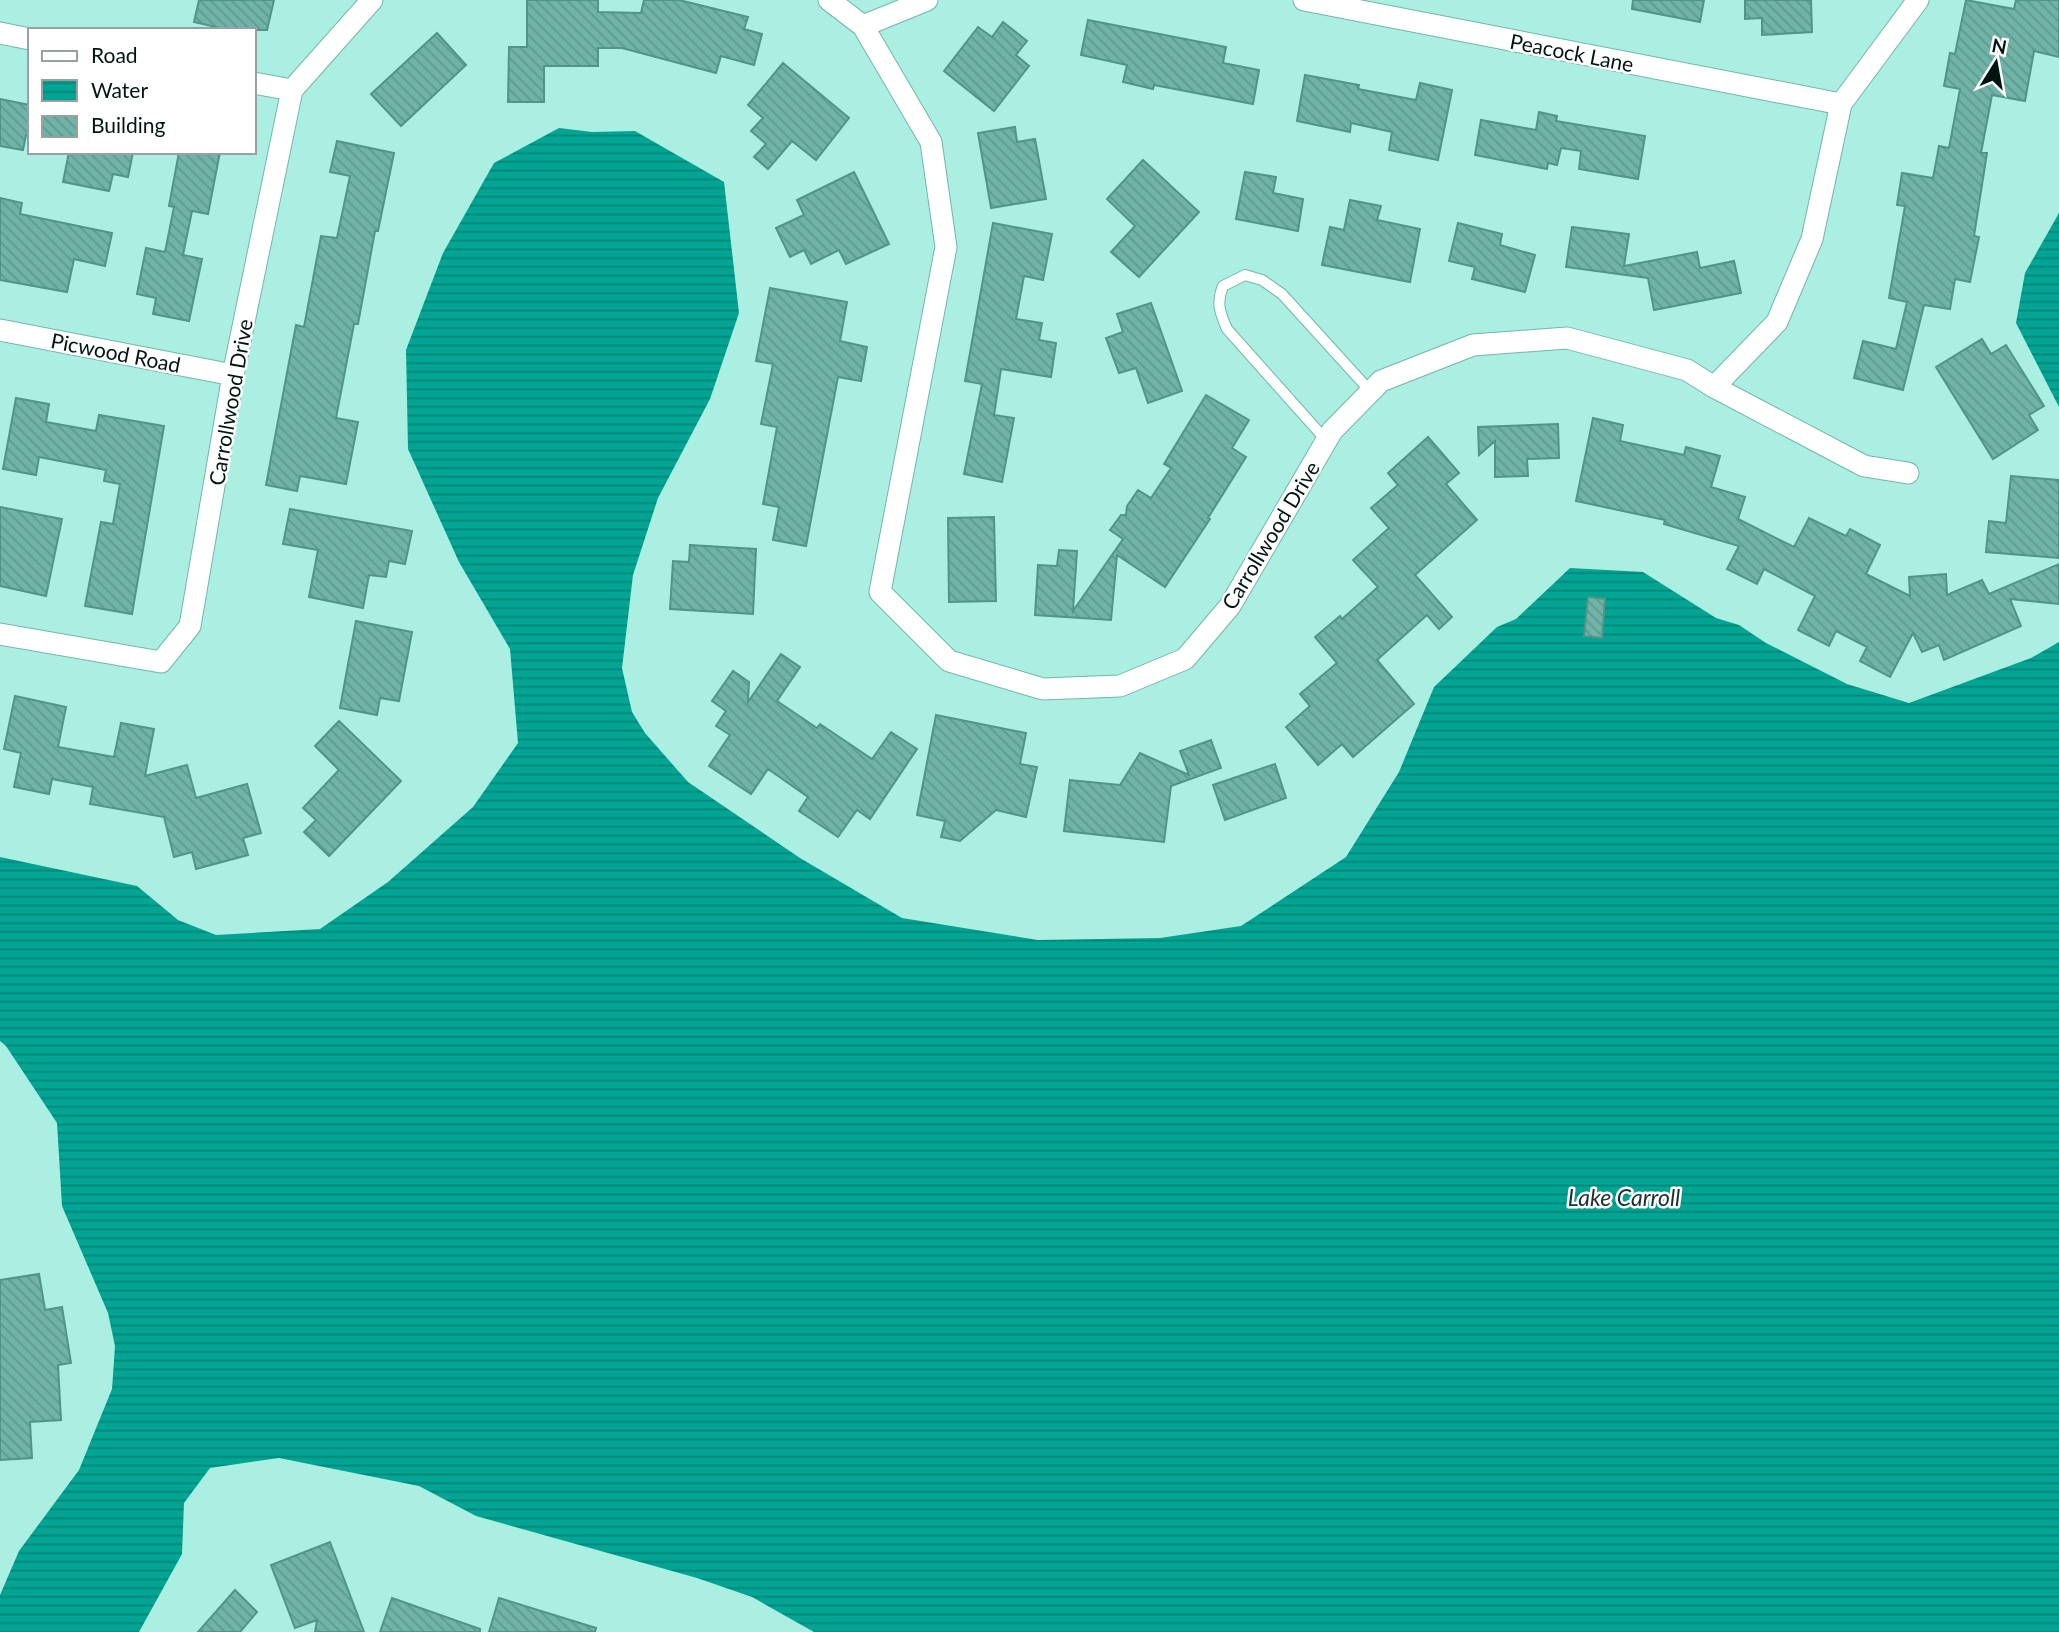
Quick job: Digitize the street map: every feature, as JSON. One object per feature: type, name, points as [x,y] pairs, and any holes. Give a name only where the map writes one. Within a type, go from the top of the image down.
[{"type":"street","name":"Carrollwood Drive","points":[[0,634],[161,662],[190,626],[233,375],[292,90],[372,0]]},
{"type":"street","name":"Carrollwood Drive","points":[[829,0],[863,26],[932,142],[946,247],[880,592],[949,661],[1043,689],[1120,686],[1185,659],[1230,606],[1332,431],[1381,381],[1473,345],[1567,338],[1688,370],[1714,387],[1864,466],[1908,473]]},
{"type":"street","points":[[863,26],[927,0]]},
{"type":"street","name":"Peacock Lane","points":[[1304,0],[1840,104]]},
{"type":"street","points":[[1714,387],[1777,322],[1812,239],[1840,104],[1918,0]]},
{"type":"street","points":[[0,33],[28,39]]},
{"type":"street","points":[[256,83],[292,90]]},
{"type":"street","name":"Picwood Road","points":[[0,330],[233,375]]},
{"type":"lane","points":[[1326,440],[1227,330],[1218,299],[1223,286],[1245,275],[1262,280],[1282,294],[1371,392]]},
{"type":"water","name":"Lake Carroll","points":[[559,128],[592,132],[635,131],[724,182],[739,313],[710,399],[658,498],[633,575],[622,668],[632,712],[645,733],[688,782],[800,858],[902,918],[1038,940],[1160,938],[1241,926],[1346,857],[1399,772],[1434,687],[1497,627],[1516,619],[1570,568],[1643,572],[1716,618],[1739,625],[1766,643],[1847,684],[1909,703],[2031,658],[2059,642],[2059,1632],[814,1632],[752,1597],[697,1578],[476,1516],[419,1486],[279,1458],[210,1468],[184,1503],[182,1554],[139,1632],[0,1632],[0,1595],[19,1551],[79,1470],[112,1389],[115,1346],[108,1313],[62,1206],[57,1123],[0,1041],[0,857],[137,886],[178,920],[216,935],[320,929],[388,882],[473,807],[518,743],[510,649],[459,562],[408,449],[406,350],[443,253],[494,163]]},
{"type":"water","points":[[2059,213],[2059,407],[2016,323],[2025,273]]},
{"type":"building","points":[[199,0],[274,0],[267,30],[220,28],[194,22]]},
{"type":"building","points":[[527,0],[598,0],[598,12],[641,13],[644,0],[679,0],[748,17],[744,29],[762,34],[754,65],[721,56],[716,73],[622,48],[598,48],[598,66],[544,66],[544,102],[508,102],[509,47],[527,47]]},
{"type":"building","points":[[1633,0],[1704,0],[1700,22],[1632,9]]},
{"type":"building","points":[[1745,0],[1811,0],[1812,32],[1762,35],[1762,18],[1745,19]]},
{"type":"building","points":[[1966,0],[2014,9],[2016,0],[2059,0],[2059,57],[2034,51],[2025,101],[1992,95],[1981,153],[1987,153],[1974,236],[1979,237],[1970,282],[1955,279],[1950,309],[1924,305],[1903,390],[1854,378],[1863,341],[1896,349],[1907,302],[1889,298],[1905,206],[1897,205],[1902,173],[1933,178],[1939,146],[1949,148],[1960,89],[1944,86],[1950,53],[1955,54]]},
{"type":"building","points":[[1088,20],[1226,47],[1223,63],[1259,70],[1253,104],[1154,85],[1153,89],[1123,82],[1127,65],[1081,55]]},
{"type":"building","points":[[1003,22],[1027,41],[1016,55],[1029,66],[994,111],[944,71],[978,27],[992,37]]},
{"type":"building","points":[[437,33],[466,65],[401,126],[371,94]]},
{"type":"building","points":[[783,63],[849,118],[816,160],[792,141],[768,169],[754,157],[766,144],[751,131],[763,118],[748,105]]},
{"type":"building","points":[[1305,75],[1359,85],[1358,89],[1416,100],[1420,83],[1452,90],[1438,160],[1389,150],[1392,132],[1351,123],[1350,132],[1297,121]]},
{"type":"building","points":[[0,99],[28,105],[28,136],[23,150],[0,146]]},
{"type":"building","points":[[1539,112],[1557,116],[1556,121],[1645,136],[1638,179],[1579,169],[1581,151],[1561,148],[1557,165],[1548,163],[1547,169],[1475,155],[1481,120],[1536,130]]},
{"type":"building","points":[[1015,127],[1017,142],[1035,139],[1046,199],[991,208],[978,133]]},
{"type":"building","points":[[337,141],[394,153],[378,231],[375,231],[358,324],[354,324],[336,418],[358,422],[346,484],[300,476],[297,491],[266,485],[296,325],[304,327],[321,236],[337,238],[350,176],[330,172]]},
{"type":"building","points":[[69,154],[133,154],[128,177],[113,174],[109,191],[63,182]]},
{"type":"building","points":[[179,154],[220,154],[208,214],[192,211],[183,255],[202,259],[189,321],[153,314],[156,298],[137,294],[146,248],[165,252],[174,207],[169,206]]},
{"type":"building","points":[[1143,160],[1199,212],[1139,277],[1111,252],[1135,226],[1107,199]]},
{"type":"building","points":[[854,172],[889,244],[846,264],[839,250],[811,264],[804,250],[790,257],[776,228],[804,215],[797,200]]},
{"type":"building","points":[[1245,172],[1276,177],[1273,193],[1303,199],[1298,231],[1236,219]]},
{"type":"building","points":[[0,198],[22,203],[20,214],[112,233],[105,266],[74,259],[67,292],[0,280]]},
{"type":"building","points":[[1350,200],[1381,206],[1377,220],[1420,229],[1410,282],[1322,265],[1330,227],[1344,230]]},
{"type":"building","points":[[993,223],[1052,234],[1043,280],[1024,276],[1016,319],[1042,323],[1039,340],[1056,343],[1051,377],[1001,369],[994,415],[1014,418],[1002,482],[964,474],[982,384],[965,381]]},
{"type":"building","points":[[1458,223],[1502,234],[1500,245],[1535,255],[1525,292],[1472,279],[1475,267],[1449,261]]},
{"type":"building","points":[[1572,227],[1629,234],[1624,266],[1697,252],[1700,268],[1734,261],[1741,293],[1654,310],[1648,278],[1566,267]]},
{"type":"building","points":[[770,288],[847,302],[840,341],[867,347],[861,381],[838,377],[806,546],[773,540],[779,507],[763,504],[777,427],[761,424],[773,364],[756,361]]},
{"type":"building","points":[[1151,303],[1182,391],[1148,403],[1136,368],[1119,373],[1106,338],[1123,332],[1117,314]]},
{"type":"building","points":[[1982,339],[1991,354],[2006,345],[2044,406],[2029,415],[2038,430],[1993,459],[1936,367]]},
{"type":"building","points":[[1206,395],[1249,420],[1232,448],[1246,457],[1208,518],[1210,519],[1165,587],[1117,555],[1111,620],[1035,615],[1038,565],[1057,566],[1059,550],[1077,551],[1073,611],[1123,539],[1110,530],[1121,515],[1126,515],[1127,506],[1138,490],[1151,498],[1171,468],[1164,464]]},
{"type":"building","points":[[16,398],[49,404],[46,422],[96,431],[99,415],[164,426],[132,614],[85,606],[101,522],[113,524],[120,484],[104,481],[106,470],[39,457],[36,475],[3,469]]},
{"type":"building","points":[[1593,418],[1623,425],[1620,441],[1684,455],[1686,447],[1720,456],[1711,487],[1745,497],[1738,519],[1794,547],[1809,518],[1846,536],[1850,529],[1880,545],[1866,574],[1910,596],[1909,577],[1946,574],[1947,595],[1982,580],[1989,594],[2059,564],[2059,604],[2010,599],[2021,626],[1944,660],[1939,645],[1922,652],[1913,633],[1890,677],[1860,661],[1867,647],[1836,631],[1829,646],[1798,630],[1815,596],[1764,569],[1757,584],[1727,569],[1739,546],[1664,524],[1665,520],[1576,501]]},
{"type":"building","points":[[1558,424],[1559,458],[1527,459],[1528,476],[1495,477],[1495,441],[1479,455],[1478,427]]},
{"type":"building","points":[[1428,437],[1459,473],[1446,484],[1477,520],[1415,575],[1452,617],[1439,629],[1427,615],[1377,660],[1414,704],[1353,757],[1342,744],[1318,765],[1286,727],[1310,706],[1300,694],[1337,663],[1315,637],[1340,616],[1342,619],[1378,587],[1353,560],[1389,528],[1371,508],[1398,485],[1388,473]]},
{"type":"building","points":[[2011,476],[2059,480],[2059,558],[1986,552],[1989,521],[2006,523]]},
{"type":"building","points":[[0,507],[62,519],[46,596],[0,586]]},
{"type":"building","points":[[290,509],[412,531],[405,564],[389,561],[386,577],[369,575],[363,608],[309,597],[318,550],[283,544]]},
{"type":"building","points":[[994,517],[996,601],[949,602],[948,518]]},
{"type":"building","points":[[690,545],[756,549],[753,614],[670,609],[673,561],[689,562]]},
{"type":"building","points":[[1588,597],[1605,599],[1602,638],[1584,636]]},
{"type":"building","points":[[356,621],[412,632],[399,701],[380,698],[377,715],[340,708]]},
{"type":"building","points":[[781,654],[800,667],[777,701],[817,728],[820,724],[872,759],[891,732],[917,749],[870,819],[857,810],[838,837],[799,811],[808,797],[768,769],[751,794],[709,766],[730,735],[716,726],[726,711],[712,701],[733,671],[749,682],[748,702]]},
{"type":"building","points":[[15,696],[66,707],[58,747],[114,757],[121,723],[154,729],[145,776],[187,765],[196,798],[247,784],[261,833],[243,838],[248,855],[196,869],[192,852],[174,857],[164,817],[90,804],[93,787],[52,779],[49,794],[14,787],[21,753],[4,749]]},
{"type":"building","points":[[936,715],[1026,733],[1020,764],[1037,767],[1026,817],[996,810],[960,841],[941,837],[945,821],[917,815]]},
{"type":"building","points":[[339,721],[401,781],[329,856],[304,832],[316,820],[303,808],[339,770],[315,746]]},
{"type":"building","points":[[1211,740],[1221,768],[1171,786],[1164,842],[1064,831],[1070,780],[1120,785],[1140,753],[1189,775],[1180,751]]},
{"type":"building","points":[[1275,764],[1286,798],[1225,820],[1213,785]]},
{"type":"building","points":[[39,1274],[45,1310],[62,1307],[71,1363],[58,1365],[61,1420],[30,1422],[32,1458],[0,1460],[0,1280]]},
{"type":"building","points":[[330,1542],[364,1632],[315,1632],[317,1620],[295,1628],[271,1565]]},
{"type":"building","points":[[235,1590],[257,1612],[240,1632],[198,1632]]},
{"type":"building","points":[[392,1598],[480,1629],[480,1632],[380,1632]]},
{"type":"building","points":[[499,1598],[596,1628],[595,1632],[489,1632]]}]
